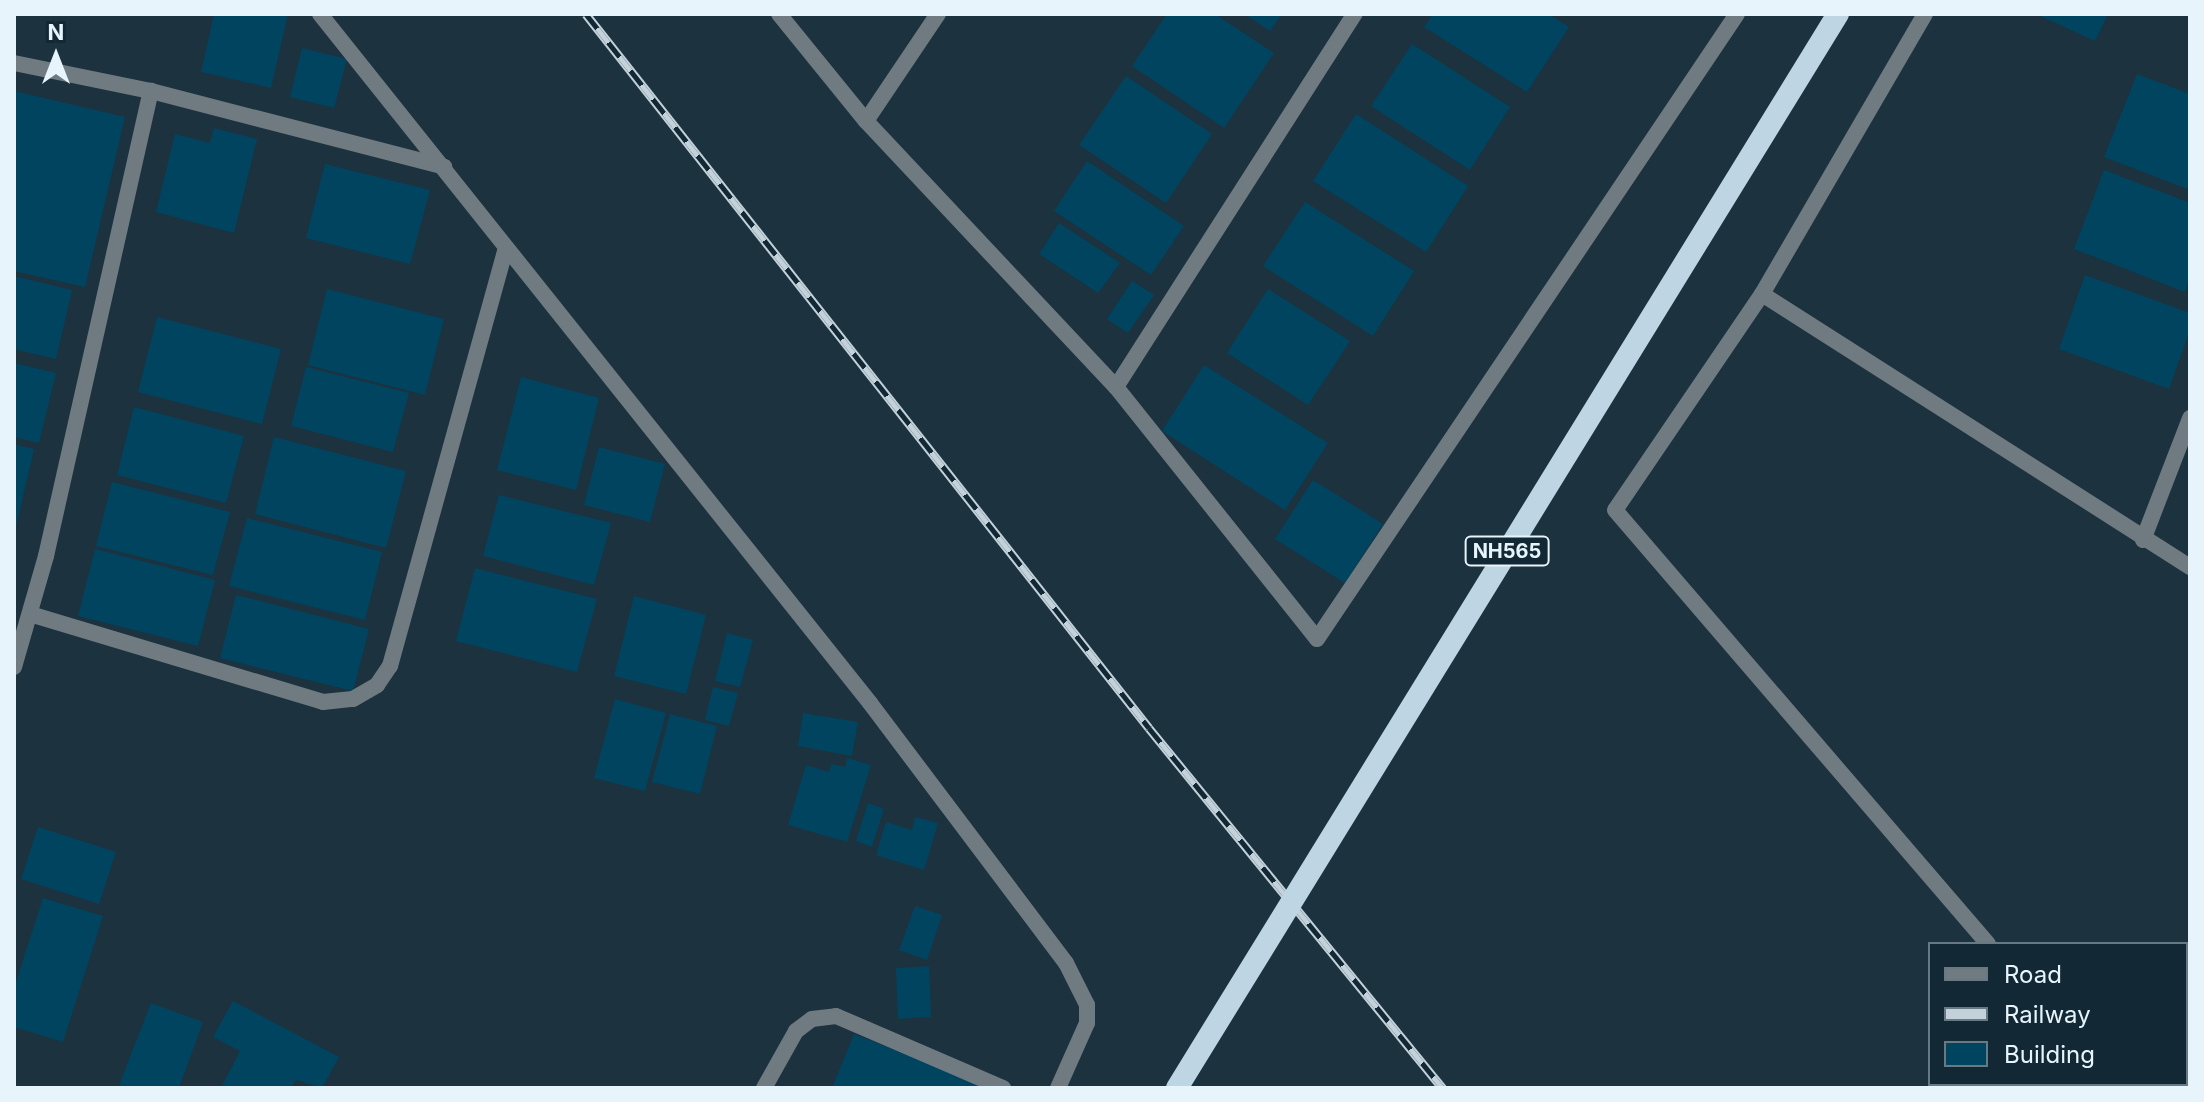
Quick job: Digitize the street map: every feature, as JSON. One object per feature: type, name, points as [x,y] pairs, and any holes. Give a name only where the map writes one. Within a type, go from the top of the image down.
[{"type":"highway","name":"NH565","points":[[1177,1088],[1838,14]]},
{"type":"street","points":[[320,14],[870,703],[1066,963],[1087,1005],[1087,1023],[1058,1088]]},
{"type":"street","points":[[779,14],[866,121],[1116,387],[1317,639],[1737,14]]},
{"type":"street","points":[[866,121],[938,14]]},
{"type":"street","points":[[1116,387],[1355,14]]},
{"type":"street","points":[[1925,14],[1762,294],[1615,510],[1986,942]]},
{"type":"street","points":[[14,63],[151,91],[444,167]]},
{"type":"street","points":[[14,667],[30,614],[151,91]]},
{"type":"street","points":[[30,614],[323,702],[353,699],[377,685],[390,666],[506,249]]},
{"type":"street","points":[[1762,294],[2143,540],[2190,567]]},
{"type":"street","points":[[2143,540],[2190,418]]},
{"type":"street","points":[[764,1088],[796,1031],[812,1019],[836,1016],[1003,1088]]},
{"type":"building","points":[[214,14],[288,14],[271,88],[201,72]]},
{"type":"building","points":[[1167,14],[1215,14],[1274,53],[1224,128],[1132,66]]},
{"type":"building","points":[[1244,14],[1282,14],[1270,31]]},
{"type":"building","points":[[1433,14],[1548,14],[1569,27],[1527,92],[1424,27]]},
{"type":"building","points":[[2036,14],[2108,14],[2095,41]]},
{"type":"building","points":[[1412,44],[1510,107],[1470,170],[1371,106]]},
{"type":"building","points":[[302,48],[347,59],[334,108],[290,97]]},
{"type":"building","points":[[2137,74],[2190,94],[2190,190],[2104,157]]},
{"type":"building","points":[[1126,76],[1212,134],[1166,203],[1079,145]]},
{"type":"building","points":[[14,91],[125,117],[85,287],[14,271]]},
{"type":"building","points":[[1356,114],[1468,186],[1426,252],[1313,181]]},
{"type":"building","points":[[214,128],[257,139],[234,233],[156,212],[175,134],[210,143]]},
{"type":"building","points":[[1087,161],[1184,226],[1151,275],[1054,211]]},
{"type":"building","points":[[325,164],[430,190],[410,264],[306,238]]},
{"type":"building","points":[[2104,170],[2190,203],[2190,278],[2185,292],[2074,249]]},
{"type":"building","points":[[1305,202],[1414,271],[1373,336],[1263,266]]},
{"type":"building","points":[[1059,223],[1120,263],[1098,293],[1039,254]]},
{"type":"building","points":[[2085,275],[2190,313],[2190,330],[2169,389],[2059,349]]},
{"type":"building","points":[[14,276],[72,290],[56,359],[14,349]]},
{"type":"building","points":[[1132,281],[1154,295],[1128,333],[1107,319]]},
{"type":"building","points":[[327,289],[444,319],[425,395],[308,365]]},
{"type":"building","points":[[1268,289],[1350,341],[1308,405],[1227,353]]},
{"type":"building","points":[[157,317],[281,349],[262,424],[138,392]]},
{"type":"building","points":[[14,363],[56,373],[39,443],[14,437]]},
{"type":"building","points":[[1204,365],[1328,443],[1285,510],[1162,431]]},
{"type":"building","points":[[306,367],[409,393],[393,452],[291,426]]},
{"type":"building","points":[[521,377],[599,398],[576,490],[497,470]]},
{"type":"building","points":[[134,407],[244,436],[226,503],[117,475]]},
{"type":"building","points":[[274,437],[406,471],[386,548],[255,514]]},
{"type":"building","points":[[14,444],[34,449],[15,531],[14,531]]},
{"type":"building","points":[[599,447],[665,464],[650,522],[584,505]]},
{"type":"building","points":[[1313,480],[1383,524],[1345,583],[1275,539]]},
{"type":"building","points":[[112,482],[230,512],[213,575],[96,546]]},
{"type":"building","points":[[499,495],[611,523],[594,585],[483,556]]},
{"type":"building","points":[[247,518],[382,552],[365,620],[229,586]]},
{"type":"building","points":[[95,549],[215,580],[198,646],[78,616]]},
{"type":"building","points":[[475,568],[597,599],[577,672],[456,641]]},
{"type":"building","points":[[236,595],[369,629],[353,691],[220,658]]},
{"type":"building","points":[[634,596],[706,615],[686,694],[614,676]]},
{"type":"building","points":[[727,633],[753,640],[740,687],[715,681]]},
{"type":"building","points":[[713,687],[738,693],[729,726],[705,720]]},
{"type":"building","points":[[615,699],[666,713],[645,791],[594,778]]},
{"type":"building","points":[[803,713],[858,722],[852,756],[798,746]]},
{"type":"building","points":[[670,714],[717,726],[700,794],[652,782]]},
{"type":"building","points":[[847,758],[871,765],[847,842],[788,825],[806,765],[829,772],[831,764],[845,767]]},
{"type":"building","points":[[868,803],[884,809],[872,847],[856,841]]},
{"type":"building","points":[[915,817],[938,823],[924,870],[876,855],[886,822],[912,830]]},
{"type":"building","points":[[38,827],[116,852],[99,904],[21,879]]},
{"type":"building","points":[[43,898],[103,916],[63,1042],[14,1027],[14,988]]},
{"type":"building","points":[[915,906],[942,915],[927,960],[899,950]]},
{"type":"building","points":[[929,966],[931,1017],[898,1019],[896,968]]},
{"type":"building","points":[[233,1001],[339,1057],[322,1088],[296,1080],[291,1088],[221,1088],[240,1051],[213,1037]]},
{"type":"building","points":[[151,1003],[203,1022],[179,1088],[118,1088]]},
{"type":"building","points":[[854,1034],[981,1083],[979,1088],[832,1088]]},
{"type":"railway","points":[[586,14],[1149,728],[1443,1088]]}]
